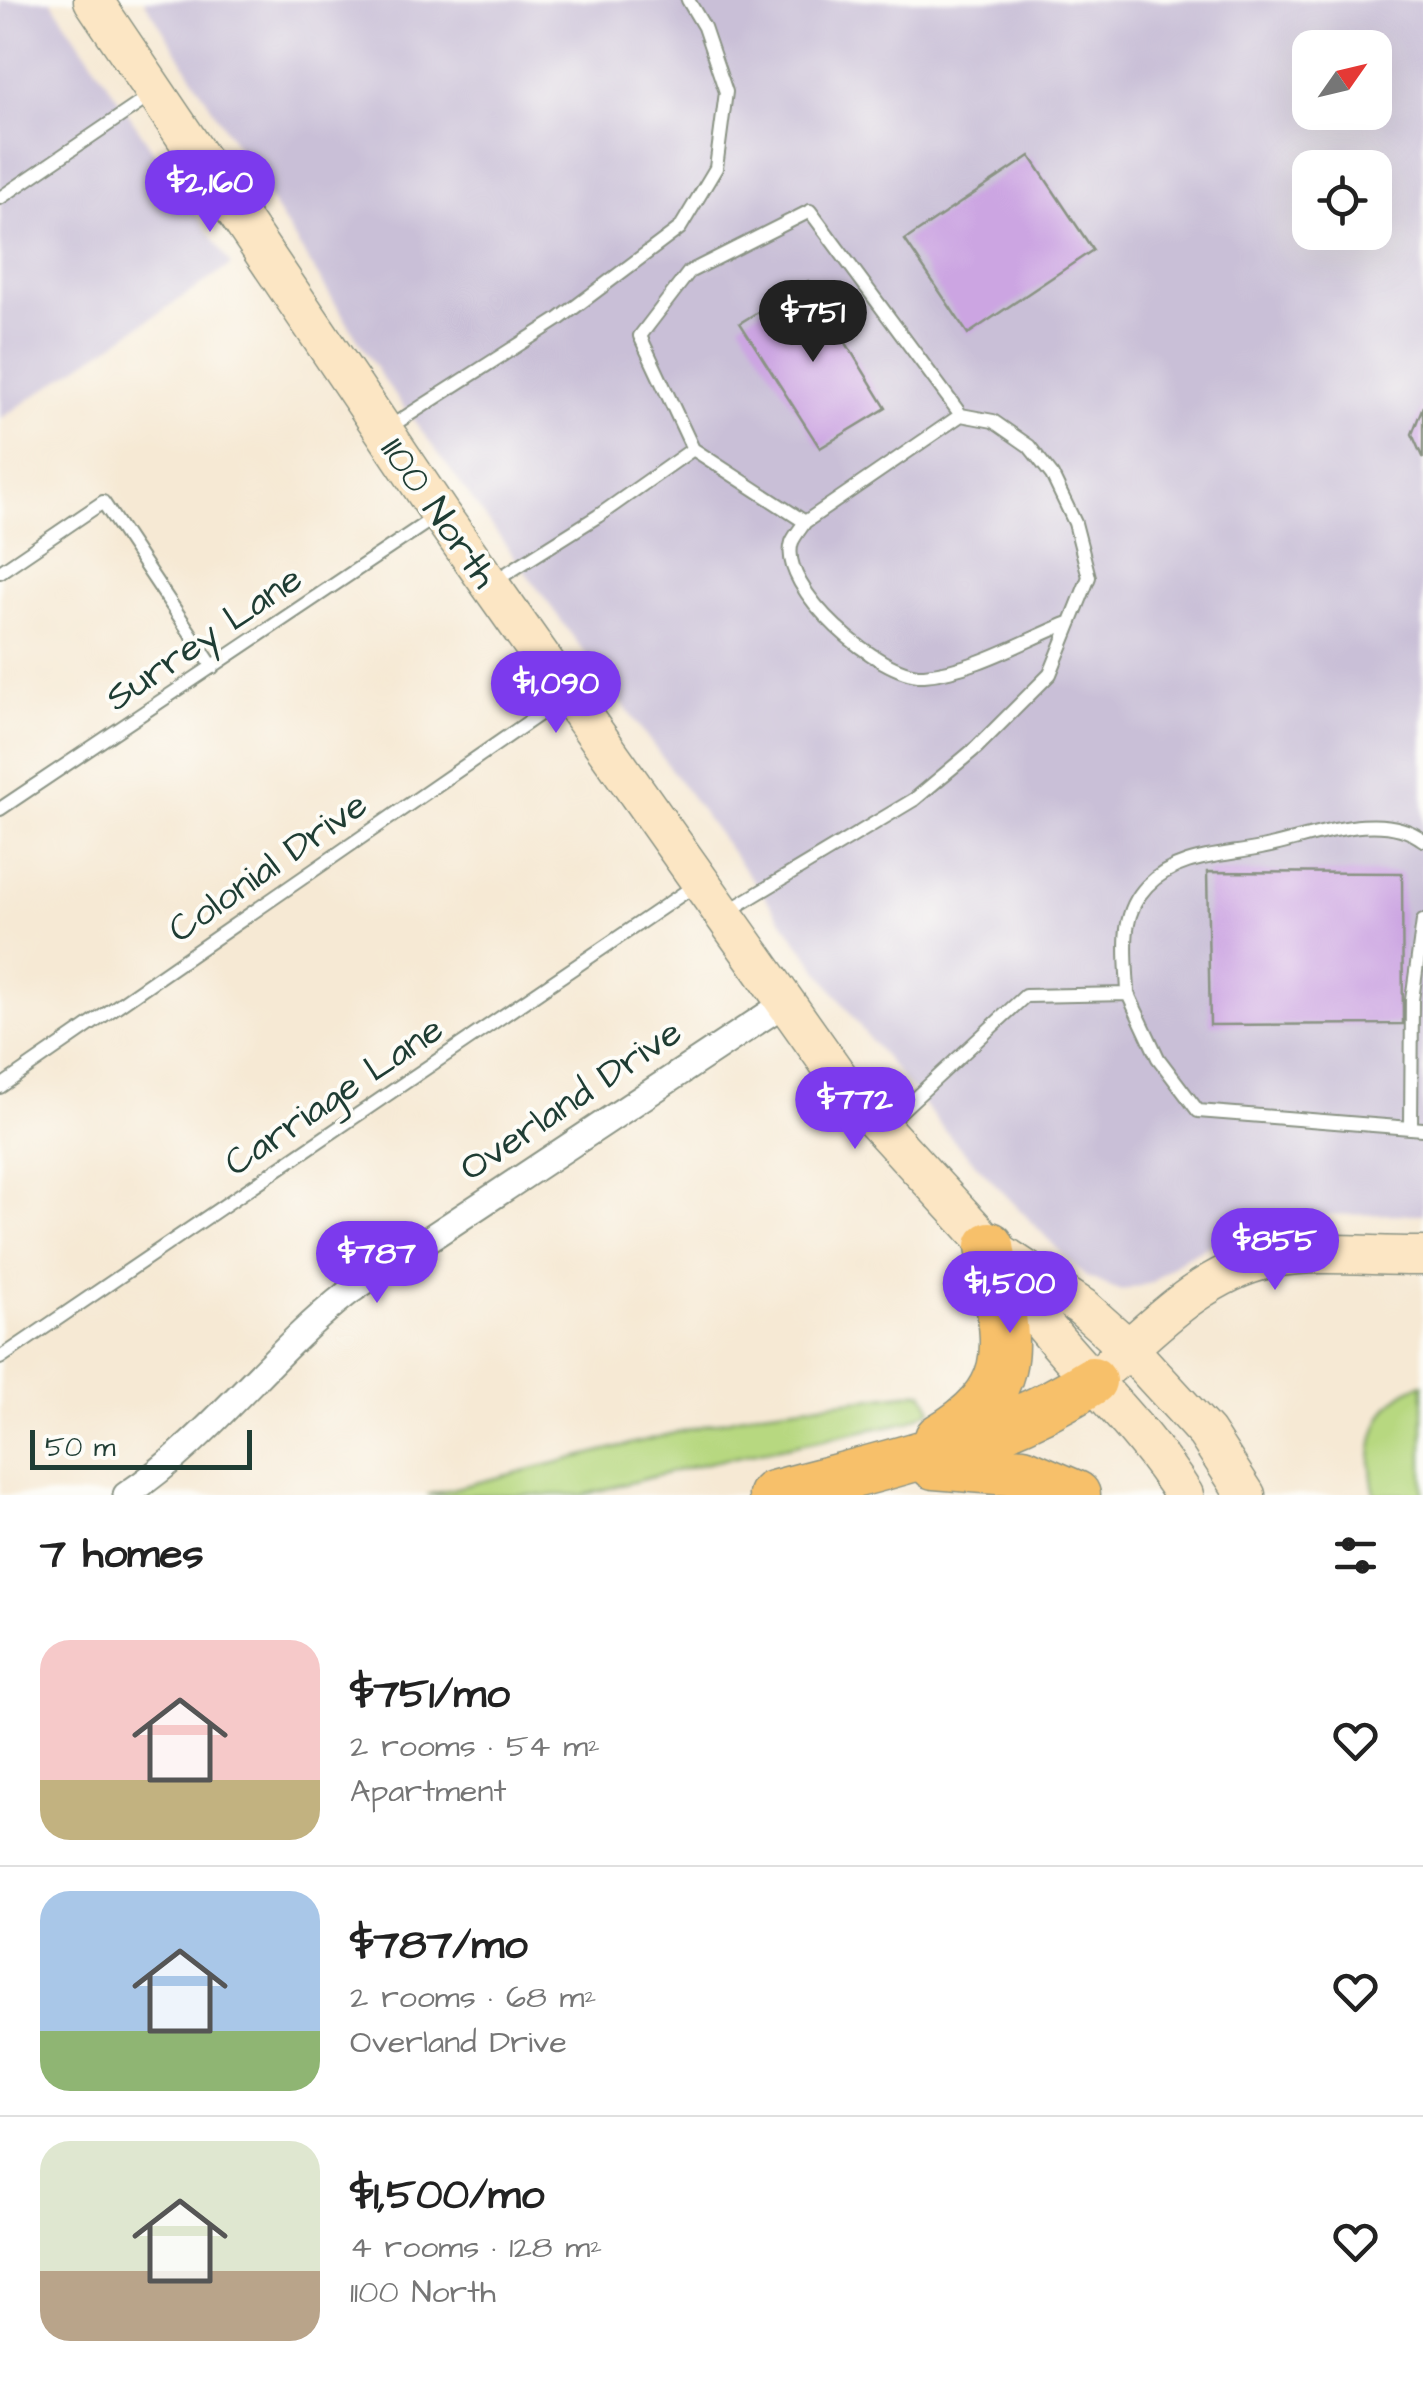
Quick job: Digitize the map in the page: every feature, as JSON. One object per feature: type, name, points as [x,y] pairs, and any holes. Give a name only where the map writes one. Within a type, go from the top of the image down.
[{"type":"highway","points":[[890,1463],[961,1424],[980,1410],[998,1386],[1005,1325],[990,1246]]},
{"type":"highway","points":[[773,1495],[1020,1423],[1092,1380]]},
{"type":"highway","points":[[890,1463],[1000,1468],[1046,1479],[1076,1495]]},
{"type":"main road","name":"1100 North","points":[[95,1],[440,514],[785,1003],[881,1130],[990,1246],[1050,1335],[1166,1465],[1184,1495]]},
{"type":"main road","name":"1100 North","points":[[990,1246],[1082,1307],[1128,1348],[1206,1433],[1246,1495]]},
{"type":"main road","points":[[1092,1380],[1175,1306],[1245,1266],[1273,1258],[1423,1256]]},
{"type":"street","name":"Overland Drive","points":[[126,1495],[190,1444],[300,1334],[349,1292],[785,1003]]},
{"type":"lane","points":[[383,431],[559,319],[680,228],[716,168],[726,92],[704,27],[688,0]]},
{"type":"lane","points":[[0,198],[155,93]]},
{"type":"lane","points":[[723,914],[915,799],[978,748],[1050,674],[1089,577],[1075,523],[1052,475],[1029,446],[993,421],[961,415],[810,211],[690,272],[640,336],[693,448],[805,522]]},
{"type":"lane","points":[[961,415],[805,522],[792,544],[794,569],[822,610],[862,653],[920,676],[956,669],[1071,622]]},
{"type":"lane","points":[[490,584],[598,516],[693,448]]},
{"type":"lane","points":[[0,572],[103,502],[212,666]]},
{"type":"lane","name":"Surrey Lane","points":[[0,809],[440,514]]},
{"type":"lane","name":"Colonial Drive","points":[[0,1088],[568,694]]},
{"type":"lane","points":[[1423,840],[1409,829],[1330,831],[1194,859],[1166,871],[1146,886],[1126,917],[1128,994],[1158,1058],[1198,1111],[1417,1129],[1412,1000],[1423,921]]},
{"type":"lane","name":"Carriage Lane","points":[[0,1358],[700,882]]},
{"type":"lane","points":[[881,1130],[1026,996],[1128,994]]},
{"type":"shaded area","points":[[0,0],[51,0],[231,265],[0,419]]},
{"type":"shaded area","points":[[144,0],[1423,0],[1423,1214],[1305,1215],[1261,1222],[1185,1257],[1151,1283],[1121,1291],[1087,1277],[1069,1261],[951,1138],[867,1036],[381,376]]},
{"type":"green space","points":[[1423,1384],[1423,1495],[1375,1495],[1371,1460],[1377,1428],[1394,1401]]},
{"type":"green space","points":[[923,1392],[932,1409],[907,1422],[702,1464],[583,1495],[427,1495],[762,1411]]},
{"type":"building","points":[[1030,156],[1093,250],[968,334],[905,240]]},
{"type":"building","points":[[808,281],[886,408],[820,448],[740,323]]},
{"type":"building","points":[[1423,406],[1423,459],[1412,434]]},
{"type":"building","points":[[1207,872],[1402,873],[1403,1024],[1210,1025]]}]
